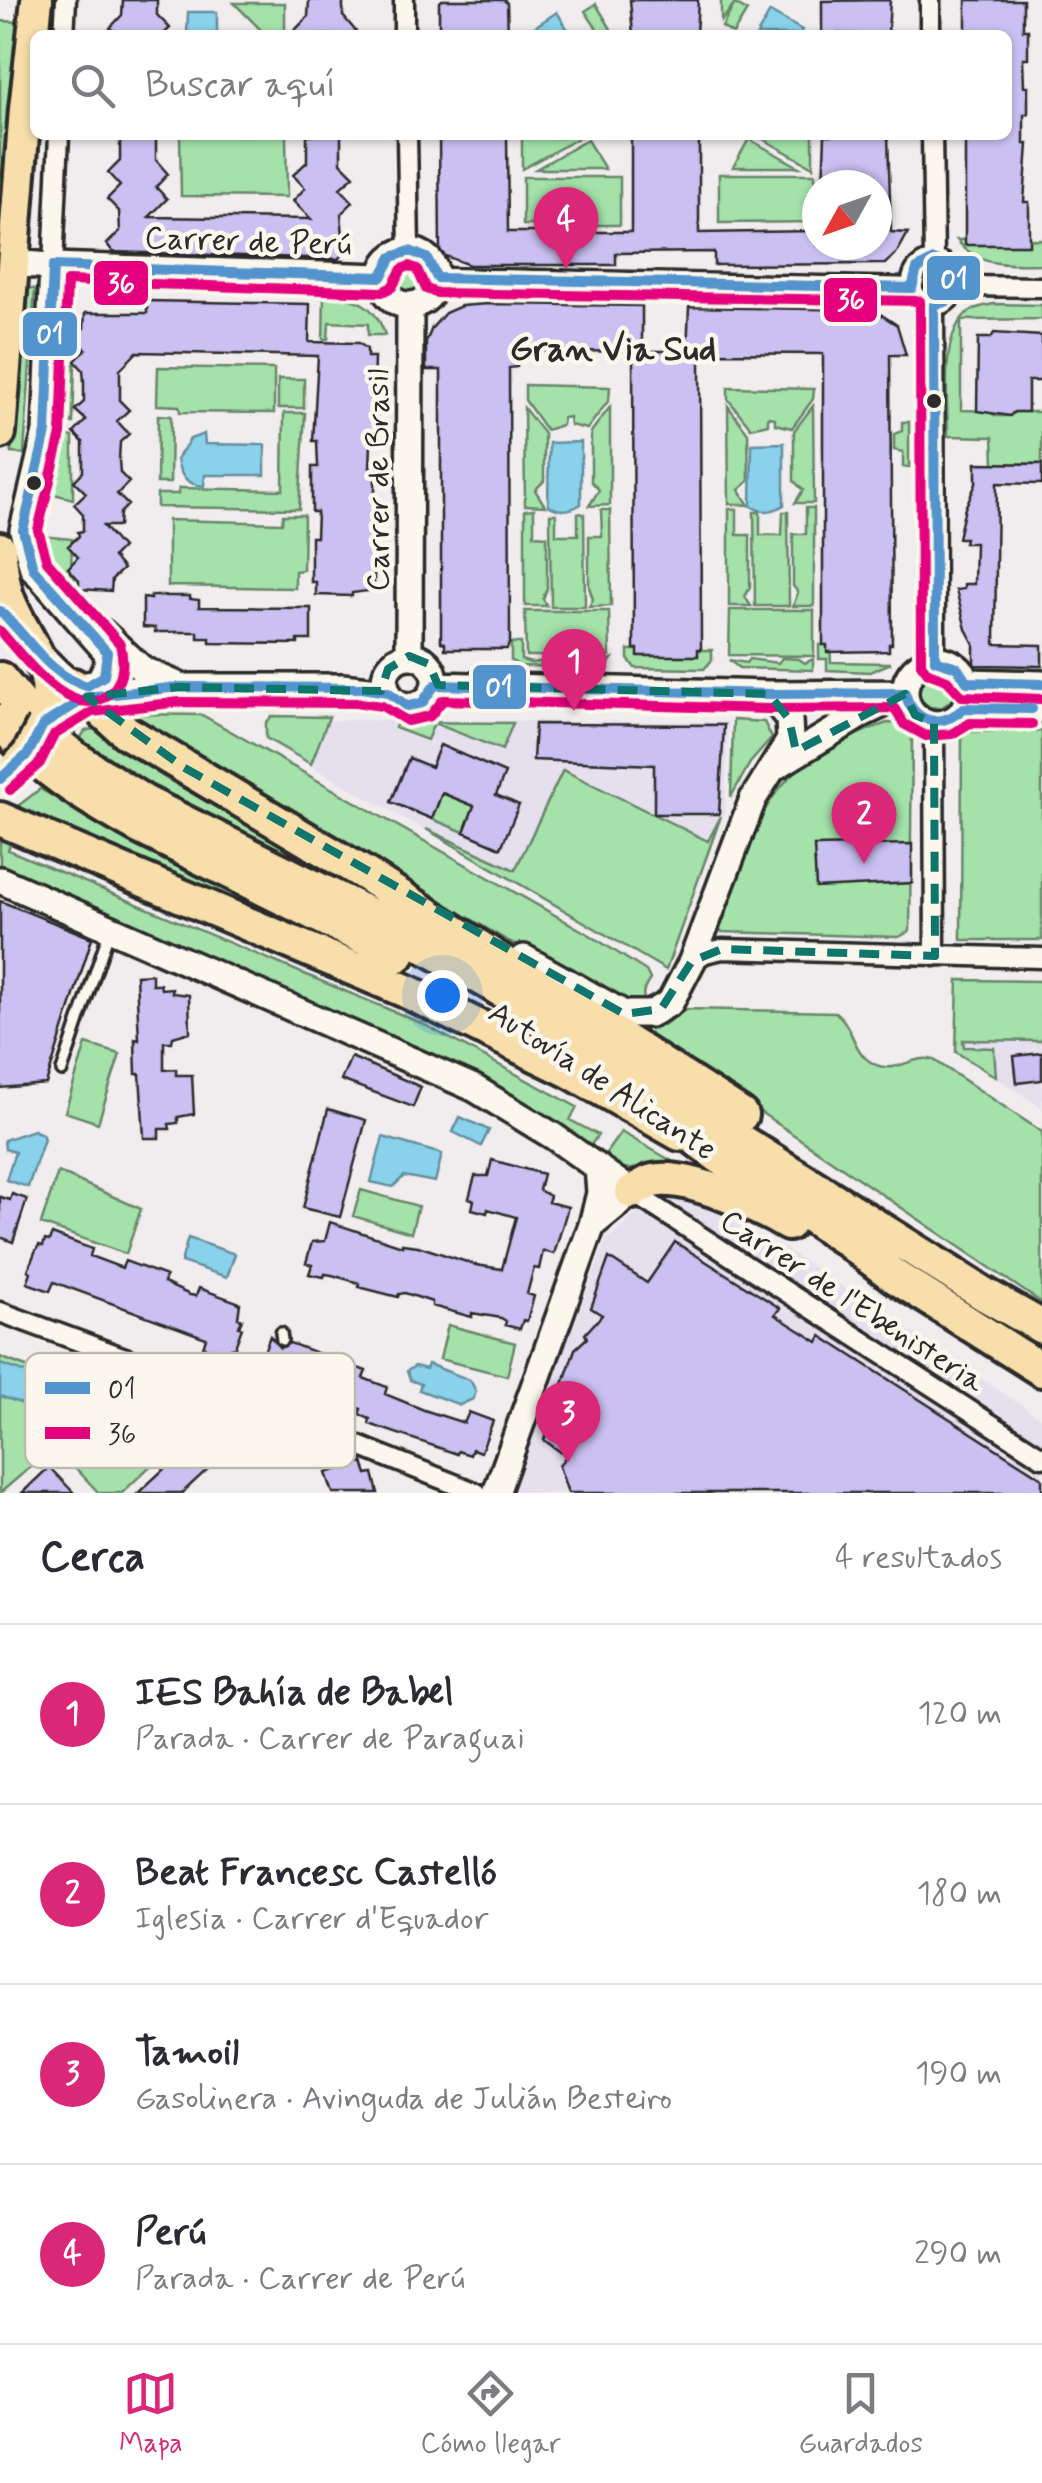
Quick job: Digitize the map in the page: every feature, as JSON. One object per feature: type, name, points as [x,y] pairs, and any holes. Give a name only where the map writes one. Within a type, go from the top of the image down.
[{"type":"highway","name":"Autovía de Alicante","points":[[0,679],[48,736],[144,802],[368,914],[488,982],[984,1294],[1042,1324]]},
{"type":"highway","points":[[80,691],[126,732],[366,874],[764,1130],[1042,1324]]},
{"type":"highway","name":"Autovía de Alicante","points":[[0,721],[38,762],[98,804],[412,962],[518,1020],[638,1095],[717,1155],[845,1238],[894,1276],[1042,1370]]},
{"type":"highway","points":[[0,819],[406,991],[570,1071],[717,1155]]},
{"type":"highway","points":[[632,1192],[654,1180],[697,1185],[753,1204],[851,1263],[894,1276]]},
{"type":"main road","points":[[37,30],[38,0]]},
{"type":"main road","points":[[43,30],[54,0]]},
{"type":"main road","points":[[0,433],[30,101]]},
{"type":"main road","points":[[0,548],[8,597],[34,646],[47,690],[49,720],[8,772]]},
{"type":"main road","points":[[0,610],[34,646]]},
{"type":"street","points":[[64,30],[66,0]]},
{"type":"street","points":[[404,0],[404,30]]},
{"type":"street","points":[[930,0],[930,30]]},
{"type":"street","points":[[49,720],[80,691],[99,682],[108,664],[107,652],[33,568],[23,530],[46,432],[60,140]]},
{"type":"street","points":[[406,140],[409,250]]},
{"type":"street","points":[[932,140],[934,260]]},
{"type":"street","points":[[409,250],[427,256],[436,268],[437,278],[430,296],[410,306],[392,300],[381,277],[387,260],[409,250]]},
{"type":"street","name":"Carrer de Perú","points":[[14,255],[22,264],[53,266],[381,277]]},
{"type":"street","points":[[437,278],[912,288],[925,304],[934,306],[946,302],[956,286],[955,275],[948,265],[934,260],[917,269],[912,288]]},
{"type":"street","name":"Carrer de Perú","points":[[51,309],[69,284],[112,268]]},
{"type":"street","points":[[956,286],[1042,287]]},
{"type":"street","name":"Carrer de Brasil","points":[[409,656],[410,306]]},
{"type":"street","points":[[934,306],[935,660]]},
{"type":"street","points":[[65,604],[144,670],[179,687]]},
{"type":"street","points":[[34,646],[80,691],[342,686],[388,692]]},
{"type":"street","points":[[409,656],[429,664],[436,685],[428,699],[414,706],[399,703],[385,683],[388,668],[409,656]]},
{"type":"street","points":[[935,660],[957,668],[966,695],[956,718],[934,723],[915,716],[905,694],[907,679],[916,668],[935,660]]},
{"type":"street","points":[[966,695],[1042,684]]},
{"type":"street","points":[[436,685],[905,694]]},
{"type":"street","points":[[366,874],[413,891],[624,1014],[650,1014],[670,1002],[692,961],[753,799],[790,740],[789,718],[769,694]]},
{"type":"street","points":[[775,767],[862,714],[905,694]]},
{"type":"street","points":[[966,695],[1042,709]]},
{"type":"street","points":[[934,723],[935,956]]},
{"type":"street","points":[[0,880],[474,1088],[598,1166],[632,1192],[592,1225]]},
{"type":"street","points":[[692,961],[705,953],[722,950],[1042,958]]},
{"type":"street","points":[[496,1493],[592,1225],[600,1193],[598,1166]]},
{"type":"street","name":"Carrer de l'Ebenisteria","points":[[632,1192],[1042,1458]]},
{"type":"street","points":[[0,1312],[111,1353]]},
{"type":"street","points":[[355,1444],[477,1493]]},
{"type":"lane","points":[[62,1071],[111,927]]},
{"type":"highlighted area","points":[[409,656],[429,664],[438,685],[769,694],[789,719],[796,751],[905,694],[915,715],[934,723],[935,956],[722,949],[692,961],[661,1009],[624,1014],[183,767],[87,697],[179,687],[381,691],[388,669]]},
{"type":"shaded area","points":[[275,720],[728,722],[725,812],[667,966],[268,742]]},
{"type":"shaded area","points":[[963,983],[1042,984],[1042,1108],[963,1055]]},
{"type":"shaded area","points":[[654,1197],[699,1204],[787,1250],[1042,1419],[1042,1493],[510,1493],[606,1241]]},
{"type":"green space","points":[[721,0],[739,0],[735,4],[747,11],[735,30],[722,27],[734,5],[721,21]]},
{"type":"green space","points":[[234,3],[285,3],[285,30],[261,30]]},
{"type":"green space","points":[[596,4],[611,29],[598,30],[585,11]]},
{"type":"green space","points":[[0,21],[23,22],[0,248]]},
{"type":"green space","points":[[180,140],[286,140],[287,197],[181,196]]},
{"type":"green space","points":[[522,140],[575,140],[522,169]]},
{"type":"green space","points":[[587,140],[605,169],[536,169]]},
{"type":"green space","points":[[751,140],[799,167],[733,167]]},
{"type":"green space","points":[[765,140],[813,140],[813,167]]},
{"type":"green space","points":[[719,174],[802,174],[802,222],[719,223]]},
{"type":"green space","points":[[523,177],[620,177],[620,225],[523,225]]},
{"type":"green space","points":[[1042,239],[1042,264],[995,263],[975,256],[957,240]]},
{"type":"green space","points":[[409,261],[421,266],[426,278],[421,290],[409,295],[397,290],[392,278],[397,266]]},
{"type":"green space","points":[[934,266],[946,271],[951,283],[946,295],[934,300],[922,295],[917,283],[922,271]]},
{"type":"green space","points":[[24,288],[35,289],[24,454],[11,453]]},
{"type":"green space","points":[[324,295],[362,304],[376,316],[385,335],[368,335],[368,324],[329,322],[328,339],[323,339]]},
{"type":"green space","points":[[994,304],[1042,305],[1042,319],[961,320],[971,311]]},
{"type":"green space","points":[[961,320],[961,410],[990,411],[995,416],[1042,412],[1042,464],[994,463],[993,437],[948,436],[948,357]]},
{"type":"green space","points":[[68,364],[75,364],[73,423],[65,422]]},
{"type":"green space","points":[[158,367],[274,369],[274,413],[180,412],[179,406],[157,405]]},
{"type":"green space","points":[[278,379],[304,379],[304,408],[278,408]]},
{"type":"green space","points":[[525,385],[610,387],[609,400],[587,429],[570,425],[569,417],[563,418],[562,425],[546,430],[525,400]]},
{"type":"green space","points":[[728,387],[814,389],[813,399],[792,428],[775,424],[775,418],[768,417],[768,424],[751,428],[728,399]]},
{"type":"green space","points":[[728,406],[748,433],[749,481],[739,490],[749,505],[729,504]]},
{"type":"green space","points":[[813,406],[814,503],[795,503],[803,490],[794,481],[794,431]]},
{"type":"green space","points":[[610,407],[610,505],[589,506],[599,490],[591,481],[591,432]]},
{"type":"green space","points":[[524,408],[544,434],[544,481],[535,490],[545,506],[525,505]]},
{"type":"green space","points":[[284,413],[305,413],[299,509],[157,507],[157,494],[178,494],[179,488],[283,490]]},
{"type":"green space","points":[[158,415],[171,416],[170,483],[157,483]]},
{"type":"green space","points":[[902,422],[909,422],[909,467],[903,467],[903,452],[894,450],[894,434],[902,431]]},
{"type":"green space","points":[[64,435],[73,437],[73,499],[54,494]]},
{"type":"green space","points":[[806,508],[814,508],[814,606],[793,606],[798,592],[793,586],[793,534],[806,534]]},
{"type":"green space","points":[[534,509],[534,535],[547,536],[547,588],[543,599],[547,606],[525,606],[525,510]]},
{"type":"green space","points":[[729,509],[737,509],[737,535],[750,535],[750,587],[745,597],[751,606],[729,606]]},
{"type":"green space","points":[[601,510],[610,510],[611,606],[589,607],[593,599],[589,587],[589,536],[602,536]]},
{"type":"green space","points":[[754,512],[760,512],[760,535],[782,535],[783,512],[788,512],[789,606],[755,606]]},
{"type":"green space","points":[[578,513],[584,514],[585,607],[551,607],[550,514],[556,514],[556,535],[578,535]]},
{"type":"green space","points":[[283,515],[304,515],[303,570],[295,571],[295,588],[168,586],[168,520],[282,523]]},
{"type":"green space","points":[[43,536],[72,539],[71,577],[83,579],[83,591],[48,559]]},
{"type":"green space","points":[[730,610],[814,610],[814,656],[729,655]]},
{"type":"green space","points":[[525,611],[609,611],[610,656],[526,656]]},
{"type":"green space","points":[[511,643],[521,643],[521,660],[531,663],[590,659],[603,663],[612,659],[599,668],[521,666],[511,661]]},
{"type":"green space","points":[[819,645],[830,645],[831,662],[891,663],[870,672],[827,670],[827,659],[819,659]]},
{"type":"green space","points":[[628,650],[712,650],[712,660],[704,669],[635,668],[628,659]]},
{"type":"green space","points":[[782,658],[805,663],[813,659],[813,670],[739,668],[729,660],[778,663]]},
{"type":"green space","points":[[936,672],[949,677],[955,687],[953,699],[941,708],[930,707],[914,695],[918,681]]},
{"type":"green space","points":[[131,714],[202,715],[590,935],[646,971],[650,979],[643,995],[648,1007],[639,1009],[591,990]]},
{"type":"green space","points":[[272,716],[329,717],[311,764],[266,738],[266,723]]},
{"type":"green space","points":[[733,720],[764,722],[772,738],[750,763],[731,797]]},
{"type":"green space","points":[[397,722],[513,723],[502,750],[434,723],[427,740],[395,728]]},
{"type":"green space","points":[[887,723],[906,724],[912,736],[910,931],[899,937],[721,932],[718,927],[757,824],[790,776],[846,739]]},
{"type":"green space","points":[[93,729],[160,775],[342,880],[340,883],[240,836],[136,781],[80,739],[85,731]]},
{"type":"green space","points":[[1042,731],[1042,940],[961,940],[962,732]]},
{"type":"green space","points":[[563,770],[708,841],[721,816],[666,970],[426,829],[515,870]]},
{"type":"green space","points":[[40,789],[128,839],[363,958],[14,809]]},
{"type":"green space","points":[[442,793],[474,806],[464,832],[432,819]]},
{"type":"green space","points":[[0,840],[10,844],[8,850],[421,1023],[577,1107],[570,1120],[598,1135],[587,1151],[0,873]]},
{"type":"green space","points":[[958,980],[1042,981],[1042,1041],[963,1040],[964,1047],[994,1048],[996,1077],[956,1052]]},
{"type":"green space","points":[[684,1009],[835,1012],[870,1062],[886,1067],[920,1059],[934,1060],[1042,1132],[1042,1303],[642,1032],[643,1027],[659,1021],[664,1025]]},
{"type":"green space","points":[[86,1044],[120,1054],[98,1123],[65,1112]]},
{"type":"green space","points":[[621,1132],[700,1177],[637,1170],[601,1160]]},
{"type":"green space","points":[[58,1172],[141,1209],[126,1254],[41,1224]]},
{"type":"green space","points":[[361,1190],[418,1206],[411,1233],[353,1216]]},
{"type":"green space","points":[[448,1325],[515,1343],[507,1376],[440,1359]]},
{"type":"green space","points":[[0,1357],[25,1367],[25,1468],[29,1468],[0,1493]]},
{"type":"green space","points":[[76,1468],[148,1468],[122,1493],[99,1493]]},
{"type":"water","points":[[188,12],[217,12],[217,30],[187,30]]},
{"type":"water","points":[[557,12],[568,30],[530,30]]},
{"type":"water","points":[[770,12],[802,30],[760,30]]},
{"type":"water","points":[[204,434],[205,444],[265,445],[265,475],[205,475],[204,486],[189,481],[177,459],[190,439]]},
{"type":"water","points":[[581,442],[581,504],[565,510],[552,507],[548,505],[549,443]]},
{"type":"water","points":[[784,443],[784,505],[767,511],[755,508],[751,506],[752,444]]},
{"type":"water","points":[[460,1117],[489,1130],[481,1146],[453,1132]]},
{"type":"water","points":[[33,1130],[44,1139],[28,1187],[6,1180],[15,1152],[5,1149],[4,1140]]},
{"type":"water","points":[[383,1137],[442,1154],[435,1182],[404,1176],[393,1187],[371,1182]]},
{"type":"water","points":[[188,1238],[235,1254],[227,1277],[181,1262]]},
{"type":"water","points":[[0,1364],[25,1372],[25,1405],[0,1396]]},
{"type":"water","points":[[428,1364],[470,1380],[476,1391],[473,1399],[460,1405],[419,1390],[421,1384],[410,1380],[407,1371],[415,1366],[426,1369]]},
{"type":"building","points":[[123,0],[157,0],[157,15],[170,28],[112,30],[122,15]]},
{"type":"building","points":[[309,0],[343,0],[343,16],[355,30],[295,30],[308,17]]},
{"type":"building","points":[[504,0],[508,30],[439,30],[439,3]]},
{"type":"building","points":[[630,0],[698,0],[696,30],[633,30]]},
{"type":"building","points":[[890,0],[888,30],[822,30],[822,1]]},
{"type":"building","points":[[966,0],[1023,0],[1023,30],[1028,30],[1028,58],[1023,58],[1024,86],[1028,86],[1028,114],[1024,114],[1024,144],[1028,144],[1024,202],[1029,202],[1029,245],[965,245],[965,140],[1012,140],[1012,30],[966,30]]},
{"type":"building","points":[[120,140],[156,140],[156,160],[168,174],[156,187],[167,199],[149,217],[311,219],[293,201],[305,188],[293,175],[307,162],[307,140],[341,140],[341,163],[354,176],[340,188],[353,202],[341,214],[343,235],[353,245],[338,259],[113,252],[107,244],[120,231],[119,211],[107,199],[120,186],[108,173],[120,161]]},
{"type":"building","points":[[439,140],[507,140],[508,232],[631,232],[631,140],[699,140],[699,233],[802,231],[802,260],[889,260],[885,264],[714,265],[714,252],[616,253],[616,265],[469,265],[440,254]]},
{"type":"building","points":[[825,140],[888,140],[889,170],[824,170]]},
{"type":"building","points":[[892,232],[908,233],[892,258]]},
{"type":"building","points":[[147,301],[310,304],[309,342],[359,343],[367,349],[367,357],[374,357],[376,443],[371,443],[370,468],[375,468],[375,513],[370,513],[369,538],[374,539],[374,583],[368,583],[368,591],[352,596],[316,595],[316,582],[311,582],[311,537],[316,537],[317,512],[312,512],[312,467],[318,467],[317,441],[313,441],[318,356],[137,352],[120,370],[120,401],[129,410],[117,421],[129,434],[120,442],[119,460],[120,473],[129,482],[117,494],[128,505],[120,513],[119,526],[103,526],[122,548],[113,557],[123,569],[112,579],[111,591],[79,589],[79,580],[68,568],[78,557],[68,546],[83,531],[83,514],[74,504],[86,493],[74,481],[83,472],[83,442],[74,433],[86,420],[75,410],[84,402],[84,382],[83,370],[75,361],[86,349],[75,337],[84,328],[85,313],[147,313]]},
{"type":"building","points":[[461,306],[642,306],[642,351],[687,351],[689,307],[868,310],[897,325],[906,355],[890,355],[889,651],[827,652],[827,645],[823,645],[823,354],[700,353],[701,649],[698,656],[638,656],[638,649],[634,649],[633,352],[517,350],[517,367],[509,368],[510,641],[507,649],[445,649],[441,642],[441,370],[426,370],[426,342],[445,313]]},
{"type":"building","points":[[994,333],[1042,336],[1042,381],[1028,381],[1028,412],[1014,412],[1010,416],[977,411],[978,338],[991,338]]},
{"type":"building","points":[[976,463],[1042,464],[1042,484],[997,483],[995,644],[1042,645],[1042,666],[974,665],[974,644],[956,590],[964,589],[964,584],[974,584],[975,543],[964,543],[965,538],[958,538],[976,484]]},
{"type":"building","points":[[190,596],[199,600],[199,607],[311,608],[311,640],[298,640],[298,644],[210,643],[210,638],[198,638],[198,632],[155,632],[155,628],[143,627],[143,598]]},
{"type":"building","points":[[535,724],[724,725],[719,814],[654,814],[654,765],[533,760]]},
{"type":"building","points":[[440,745],[505,773],[496,795],[519,805],[501,848],[464,832],[474,806],[442,793],[432,819],[391,802],[409,758],[431,767]]},
{"type":"building","points":[[912,844],[912,883],[816,888],[814,846]]},
{"type":"building","points":[[0,901],[92,938],[46,1084],[0,1088]]},
{"type":"building","points":[[152,974],[152,984],[189,995],[190,1032],[164,1042],[164,1070],[176,1069],[176,1075],[192,1075],[194,1114],[178,1117],[178,1123],[169,1124],[170,1129],[159,1129],[159,1138],[144,1138],[140,1074],[136,1074],[136,975]]},
{"type":"building","points":[[1042,1053],[1042,1080],[1017,1083],[1014,1056]]},
{"type":"building","points":[[351,1057],[421,1087],[413,1107],[341,1080]]},
{"type":"building","points":[[328,1109],[366,1120],[340,1217],[303,1208]]},
{"type":"building","points":[[492,1160],[543,1174],[539,1190],[550,1196],[548,1202],[568,1207],[554,1254],[543,1251],[539,1269],[534,1268],[527,1294],[534,1296],[527,1321],[523,1320],[520,1329],[505,1325],[501,1318],[472,1313],[472,1317],[432,1306],[432,1302],[405,1293],[398,1297],[332,1275],[309,1274],[312,1265],[306,1263],[312,1242],[325,1241],[330,1222],[402,1246],[418,1246],[476,1265],[502,1269],[516,1217],[472,1209],[474,1200],[469,1198],[475,1176],[488,1176]]},
{"type":"building","points":[[12,1194],[27,1199],[13,1242],[0,1237],[0,1197],[10,1200]]},
{"type":"building","points":[[52,1234],[92,1249],[90,1256],[122,1268],[125,1261],[166,1276],[164,1283],[190,1295],[196,1296],[199,1288],[240,1303],[238,1318],[242,1319],[242,1328],[235,1347],[228,1353],[217,1353],[203,1347],[206,1338],[54,1282],[50,1291],[27,1283],[35,1252],[45,1240],[49,1241]]},
{"type":"building","points":[[675,1242],[780,1308],[775,1315],[818,1342],[821,1336],[1042,1478],[1042,1493],[568,1493],[559,1466],[566,1456],[544,1440],[575,1349],[602,1315],[591,1308],[609,1258],[647,1283]]},
{"type":"building","points":[[270,1336],[280,1348],[290,1343],[317,1353],[264,1353]]},
{"type":"building","points":[[355,1367],[366,1371],[363,1378],[387,1387],[385,1394],[424,1410],[464,1423],[469,1412],[493,1421],[481,1452],[472,1449],[470,1455],[458,1451],[457,1454],[369,1424],[370,1419],[359,1414],[361,1409],[355,1407]]},
{"type":"building","points":[[363,1462],[367,1474],[373,1473],[378,1493],[333,1493],[326,1473],[355,1468]]},
{"type":"building","points":[[50,1468],[74,1493],[22,1493]]},
{"type":"building","points":[[165,1468],[209,1468],[182,1493],[138,1493]]},
{"type":"transit line","name":"01","points":[[0,611],[61,674],[87,686],[104,676],[107,652],[33,568],[23,530],[46,432],[53,266],[381,277],[392,257],[410,251],[427,258],[437,278],[912,288],[917,269],[934,260],[948,266],[956,283],[946,302],[934,305],[935,660],[957,667],[967,682],[1042,684]]},
{"type":"transit line","name":"36","points":[[0,631],[36,671],[67,696],[98,700],[113,690],[119,680],[120,644],[47,561],[38,530],[61,434],[67,281],[382,292],[392,287],[402,269],[409,266],[417,269],[426,289],[437,293],[920,301],[921,664],[928,673],[947,680],[962,696],[1042,699]]},
{"type":"transit line","name":"01","points":[[0,779],[28,754],[43,725],[87,697],[179,687],[361,688],[388,692],[407,706],[422,703],[435,685],[769,694],[905,693],[922,717],[938,721],[964,708],[1032,709]]},
{"type":"transit line","name":"36","points":[[10,790],[40,763],[54,735],[92,712],[180,702],[360,703],[382,706],[407,721],[430,716],[443,700],[769,709],[894,708],[904,724],[926,736],[952,734],[970,723],[1032,724]]},
{"type":"place","name":"Perú","points":[[566,269]]},
{"type":"place","name":"IES Bahía de Babel","points":[[574,711]]},
{"type":"place","name":"Beat Francesc Castelló","points":[[864,864]]},
{"type":"place","name":"Tamoil","points":[[568,1463]]},
{"type":"district","name":"Gran Via Sud","points":[[613,348]]}]
